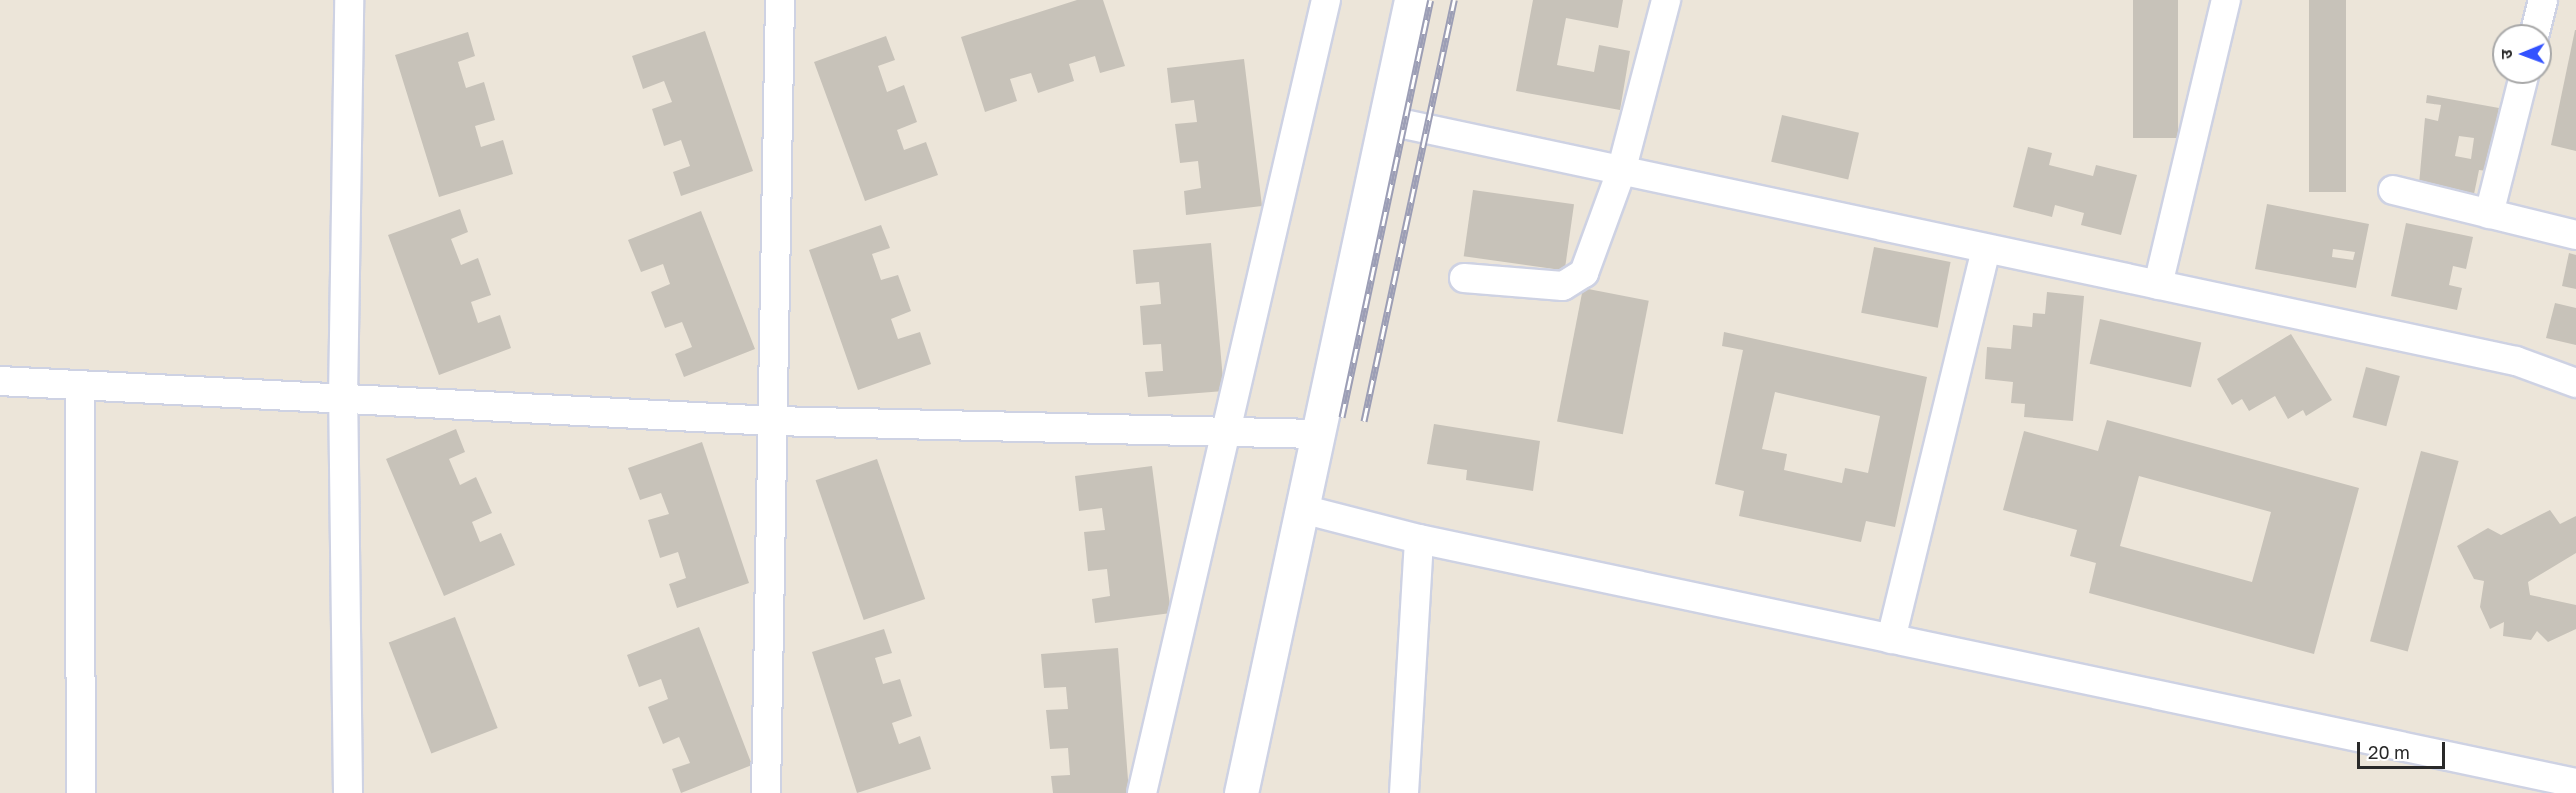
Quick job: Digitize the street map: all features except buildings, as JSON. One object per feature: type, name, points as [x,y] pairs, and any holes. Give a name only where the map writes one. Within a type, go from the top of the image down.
[{"type":"street","points":[[348,793],[343,399],[349,0]]},
{"type":"street","points":[[766,793],[780,0]]},
{"type":"street","points":[[1142,793],[1222,435],[1326,0]]},
{"type":"street","points":[[1241,793],[1411,0]]},
{"type":"street","points":[[1464,278],[1546,286],[1577,281],[1621,172],[1666,0]]},
{"type":"street","points":[[2158,285],[2226,0]]},
{"type":"street","points":[[2537,24],[2543,0]]},
{"type":"street","points":[[2489,214],[2521,84]]},
{"type":"street","points":[[1385,120],[2516,361],[2576,383]]},
{"type":"street","points":[[2393,190],[2576,235]]},
{"type":"street","points":[[1891,639],[1986,249]]},
{"type":"street","points":[[0,381],[773,421],[1222,435],[1318,434]]},
{"type":"street","points":[[80,385],[81,793]]},
{"type":"street","points":[[1302,509],[1419,539],[2576,783]]},
{"type":"street","points":[[1404,793],[1419,539]]},
{"type":"railway","points":[[1342,417],[1431,0]]},
{"type":"railway","points":[[1364,421],[1454,0]]}]
